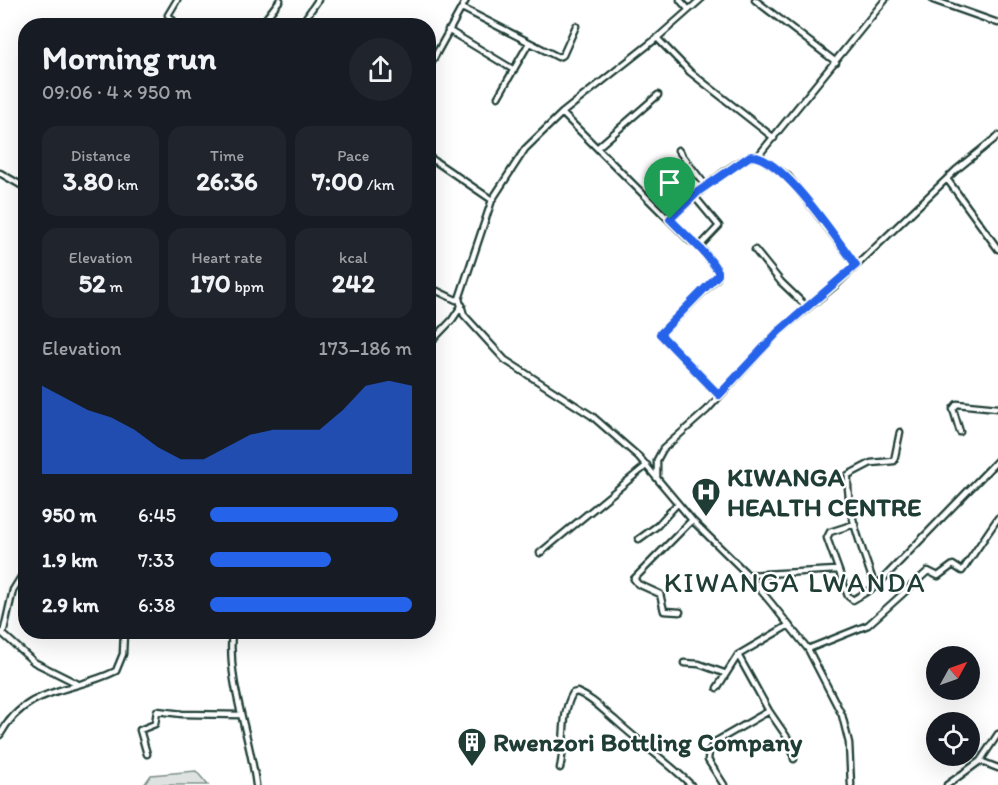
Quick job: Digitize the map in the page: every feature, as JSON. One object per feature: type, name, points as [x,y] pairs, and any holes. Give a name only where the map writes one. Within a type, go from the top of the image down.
[{"type":"street","points":[[171,18],[168,15],[177,0]]},
{"type":"street","points":[[266,18],[280,0]]},
{"type":"street","points":[[306,18],[318,0]]},
{"type":"street","points":[[436,53],[466,0]]},
{"type":"street","points":[[680,0],[688,9]]},
{"type":"street","points":[[436,337],[452,320],[460,302],[492,200],[525,149],[562,113],[657,38],[700,0]]},
{"type":"street","points":[[755,0],[836,62]]},
{"type":"street","points":[[670,219],[706,186],[743,159],[758,156],[885,0]]},
{"type":"street","points":[[933,0],[998,22]]},
{"type":"street","points":[[462,8],[529,43],[560,56],[576,26]]},
{"type":"street","points":[[448,30],[514,70]]},
{"type":"street","points":[[657,38],[690,72],[774,138]]},
{"type":"street","points":[[498,97],[529,43]]},
{"type":"street","points":[[597,148],[658,95]]},
{"type":"street","points":[[562,113],[690,241],[699,246],[718,271],[717,278],[660,334],[719,395]]},
{"type":"street","points":[[657,477],[657,460],[663,449],[708,410],[719,395],[778,332],[856,265],[947,179],[998,136]]},
{"type":"street","points":[[678,150],[706,186]]},
{"type":"street","points":[[758,156],[788,176],[856,265]]},
{"type":"street","points":[[436,162],[492,200]]},
{"type":"street","points":[[0,172],[18,183]]},
{"type":"street","points":[[947,179],[998,249]]},
{"type":"street","points":[[694,196],[719,226],[699,246]]},
{"type":"street","points":[[755,250],[781,282],[807,307]]},
{"type":"street","points":[[436,290],[460,302],[464,315],[505,360],[592,416],[647,465],[677,504],[748,575],[808,649],[844,723],[849,742],[851,785]]},
{"type":"street","points":[[960,432],[953,409],[957,404],[998,408]]},
{"type":"street","points":[[875,587],[855,524],[848,487],[849,475],[871,463],[894,461],[900,432]]},
{"type":"street","points":[[855,524],[828,534],[837,570],[851,599],[857,599],[875,587],[998,460]]},
{"type":"street","points":[[540,553],[647,465]]},
{"type":"street","points":[[639,539],[662,522],[677,504]]},
{"type":"street","points":[[808,649],[868,626],[928,571],[937,577],[951,566],[962,571],[998,518]]},
{"type":"street","points":[[680,612],[664,611],[660,594],[638,584],[634,579],[692,520]]},
{"type":"street","points":[[748,575],[837,570]]},
{"type":"street","points":[[18,582],[13,590],[3,634],[34,662],[75,684],[81,683]]},
{"type":"street","points":[[717,688],[738,655],[789,625]]},
{"type":"street","points":[[0,735],[14,713],[47,693],[105,677],[119,667],[123,639]]},
{"type":"street","points":[[232,639],[232,669],[256,785]]},
{"type":"street","points":[[738,655],[769,711],[791,743],[794,759]]},
{"type":"street","points":[[684,663],[699,664],[724,674]]},
{"type":"street","points":[[560,768],[565,744],[567,706],[573,693],[577,692],[592,700],[645,746],[661,756],[690,785]]},
{"type":"street","points":[[147,754],[140,730],[155,724],[157,711],[182,714],[241,714]]},
{"type":"street","points":[[724,785],[708,760],[710,748],[718,740],[769,711]]},
{"type":"street","points":[[998,734],[980,761],[998,768]]},
{"type":"street","points":[[947,785],[973,766]]},
{"type":"shaded area","points":[[196,771],[208,785],[144,785],[151,775]]},
{"type":"place","name":"KIWANGA HEALTH CENTRE","points":[[706,518]]},
{"type":"place","name":"Rwenzori Bottling Company","points":[[472,768]]},
{"type":"district","name":"KIWANGA LWANDA","points":[[795,582]]},
{"type":"route","points":[[758,156],[788,176],[856,265],[836,285],[778,332],[719,395],[660,334],[660,331],[718,275],[715,265],[699,246],[690,241],[670,219],[699,191],[743,159],[758,156]]}]
